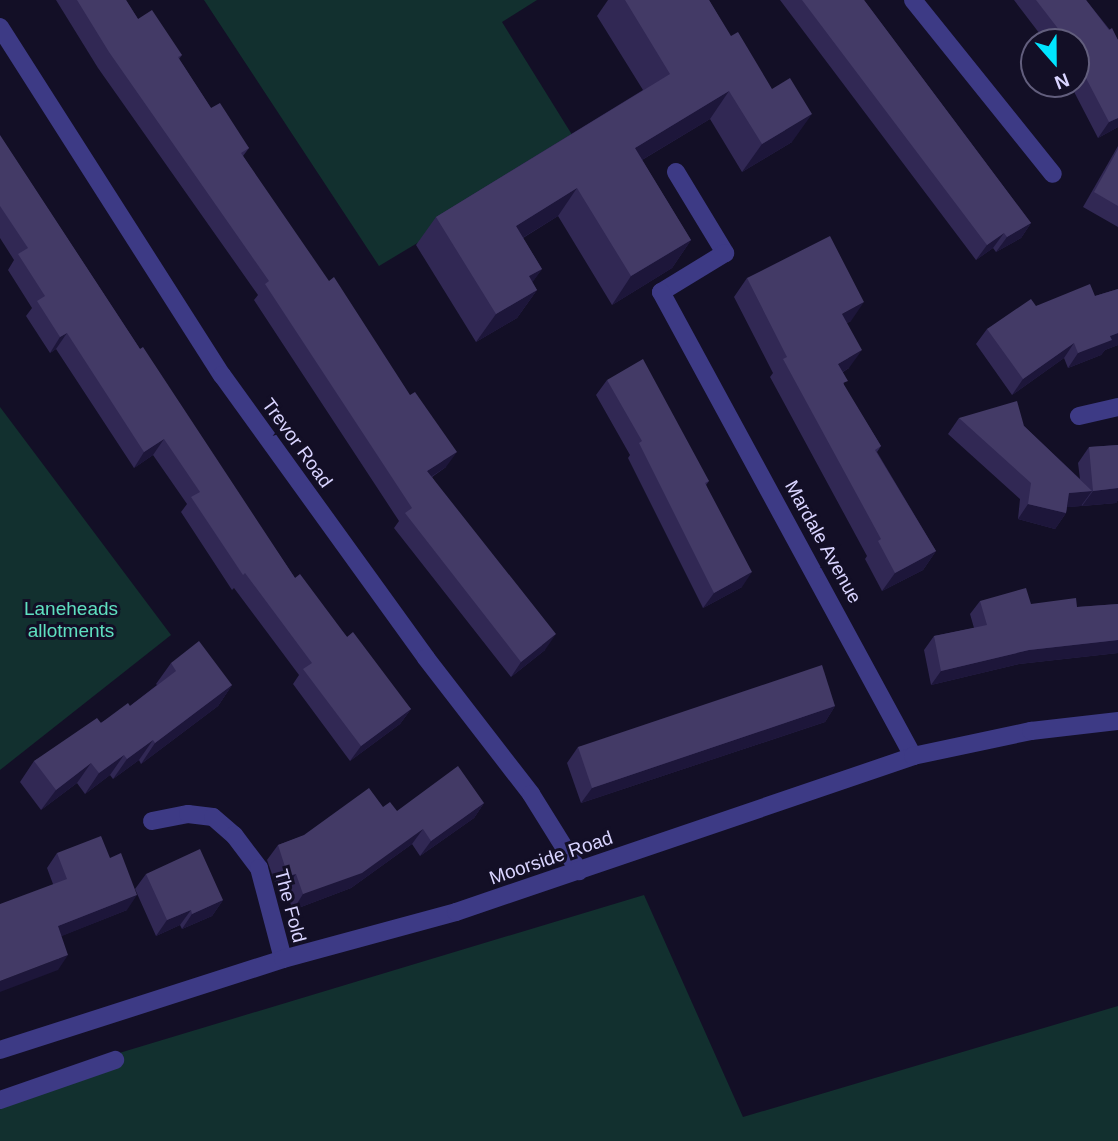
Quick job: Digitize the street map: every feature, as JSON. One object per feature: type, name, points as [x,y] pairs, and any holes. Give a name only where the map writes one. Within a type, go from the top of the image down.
[{"type":"street","points":[[913,0],[1053,174]]},
{"type":"street","name":"Trevor Road","points":[[0,27],[222,375],[426,658],[531,794],[579,871]]},
{"type":"street","name":"Mardale Avenue","points":[[676,172],[725,253],[661,292],[913,756]]},
{"type":"street","points":[[1079,416],[1118,407]]},
{"type":"street","name":"Moorside Road","points":[[0,1050],[283,960],[456,912],[913,756],[1031,730],[1118,721]]},
{"type":"street","name":"The Fold","points":[[152,821],[188,814],[213,817],[234,835],[259,868],[283,960]]},
{"type":"street","points":[[0,1100],[116,1060]]},
{"type":"green space","points":[[204,0],[537,0],[502,22],[579,146],[379,266]]},
{"type":"green space","name":"Laneheads allotments","points":[[0,407],[171,635],[0,770]]},
{"type":"green space","points":[[644,895],[743,1117],[1118,1006],[1118,1141],[0,1141],[0,1095],[86,1063]]},
{"type":"building","points":[[77,0],[126,0],[138,19],[152,10],[182,55],[178,57],[211,108],[220,103],[249,148],[241,153],[329,281],[334,277],[410,395],[415,392],[457,452],[427,471],[556,634],[521,662],[405,513],[412,508],[265,284],[269,281],[109,52]]},
{"type":"building","points":[[625,0],[709,0],[731,36],[738,32],[772,89],[790,78],[812,114],[762,144],[729,91],[635,148],[691,240],[631,276],[577,188],[516,226],[542,269],[529,276],[537,290],[496,314],[436,217],[670,74]]},
{"type":"building","points":[[802,0],[864,0],[1031,223],[1007,237],[1004,233],[987,245]]},
{"type":"building","points":[[1036,0],[1086,0],[1109,30],[1112,28],[1118,40],[1118,118],[1109,122],[1090,86],[1090,28],[1058,28]]},
{"type":"building","points":[[0,135],[295,578],[300,574],[347,637],[353,632],[411,709],[361,746],[303,669],[312,663],[245,573],[243,575],[191,497],[200,492],[164,439],[144,452],[67,333],[60,337],[37,301],[45,296],[18,254],[28,248],[0,206]]},
{"type":"building","points":[[1118,149],[1118,206],[1094,192]]},
{"type":"building","points":[[830,236],[864,302],[842,314],[862,350],[838,364],[848,381],[843,383],[881,446],[875,450],[936,551],[895,573],[878,541],[881,539],[783,359],[787,357],[747,278]]},
{"type":"building","points":[[1090,284],[1095,296],[1118,289],[1118,333],[1110,336],[1112,340],[1078,353],[1074,343],[1023,379],[987,329],[1031,299],[1036,306]]},
{"type":"building","points":[[643,359],[709,481],[705,483],[752,572],[714,593],[639,443],[642,441],[607,380]]},
{"type":"building","points":[[1017,401],[1024,426],[1092,491],[1069,493],[1066,513],[1028,504],[1031,483],[959,418]]},
{"type":"building","points":[[1118,445],[1118,488],[1093,491],[1089,447]]},
{"type":"building","points":[[1026,588],[1031,604],[1076,598],[1077,607],[1118,604],[1118,640],[1029,650],[941,671],[934,636],[987,625],[980,601]]},
{"type":"building","points":[[199,641],[232,685],[155,743],[153,740],[127,759],[124,755],[99,773],[91,763],[56,790],[34,761],[97,718],[101,723],[128,703],[130,706],[176,671],[171,663]]},
{"type":"building","points":[[822,665],[835,706],[592,788],[578,747]]},
{"type":"building","points":[[458,766],[484,803],[431,841],[423,829],[362,873],[303,894],[296,874],[288,876],[278,845],[304,835],[369,788],[383,807],[390,802],[397,811]]},
{"type":"building","points":[[101,836],[110,858],[121,853],[137,895],[58,926],[68,955],[0,981],[0,904],[67,879],[57,853]]},
{"type":"building","points":[[200,849],[223,900],[192,914],[191,910],[167,920],[146,874]]}]
